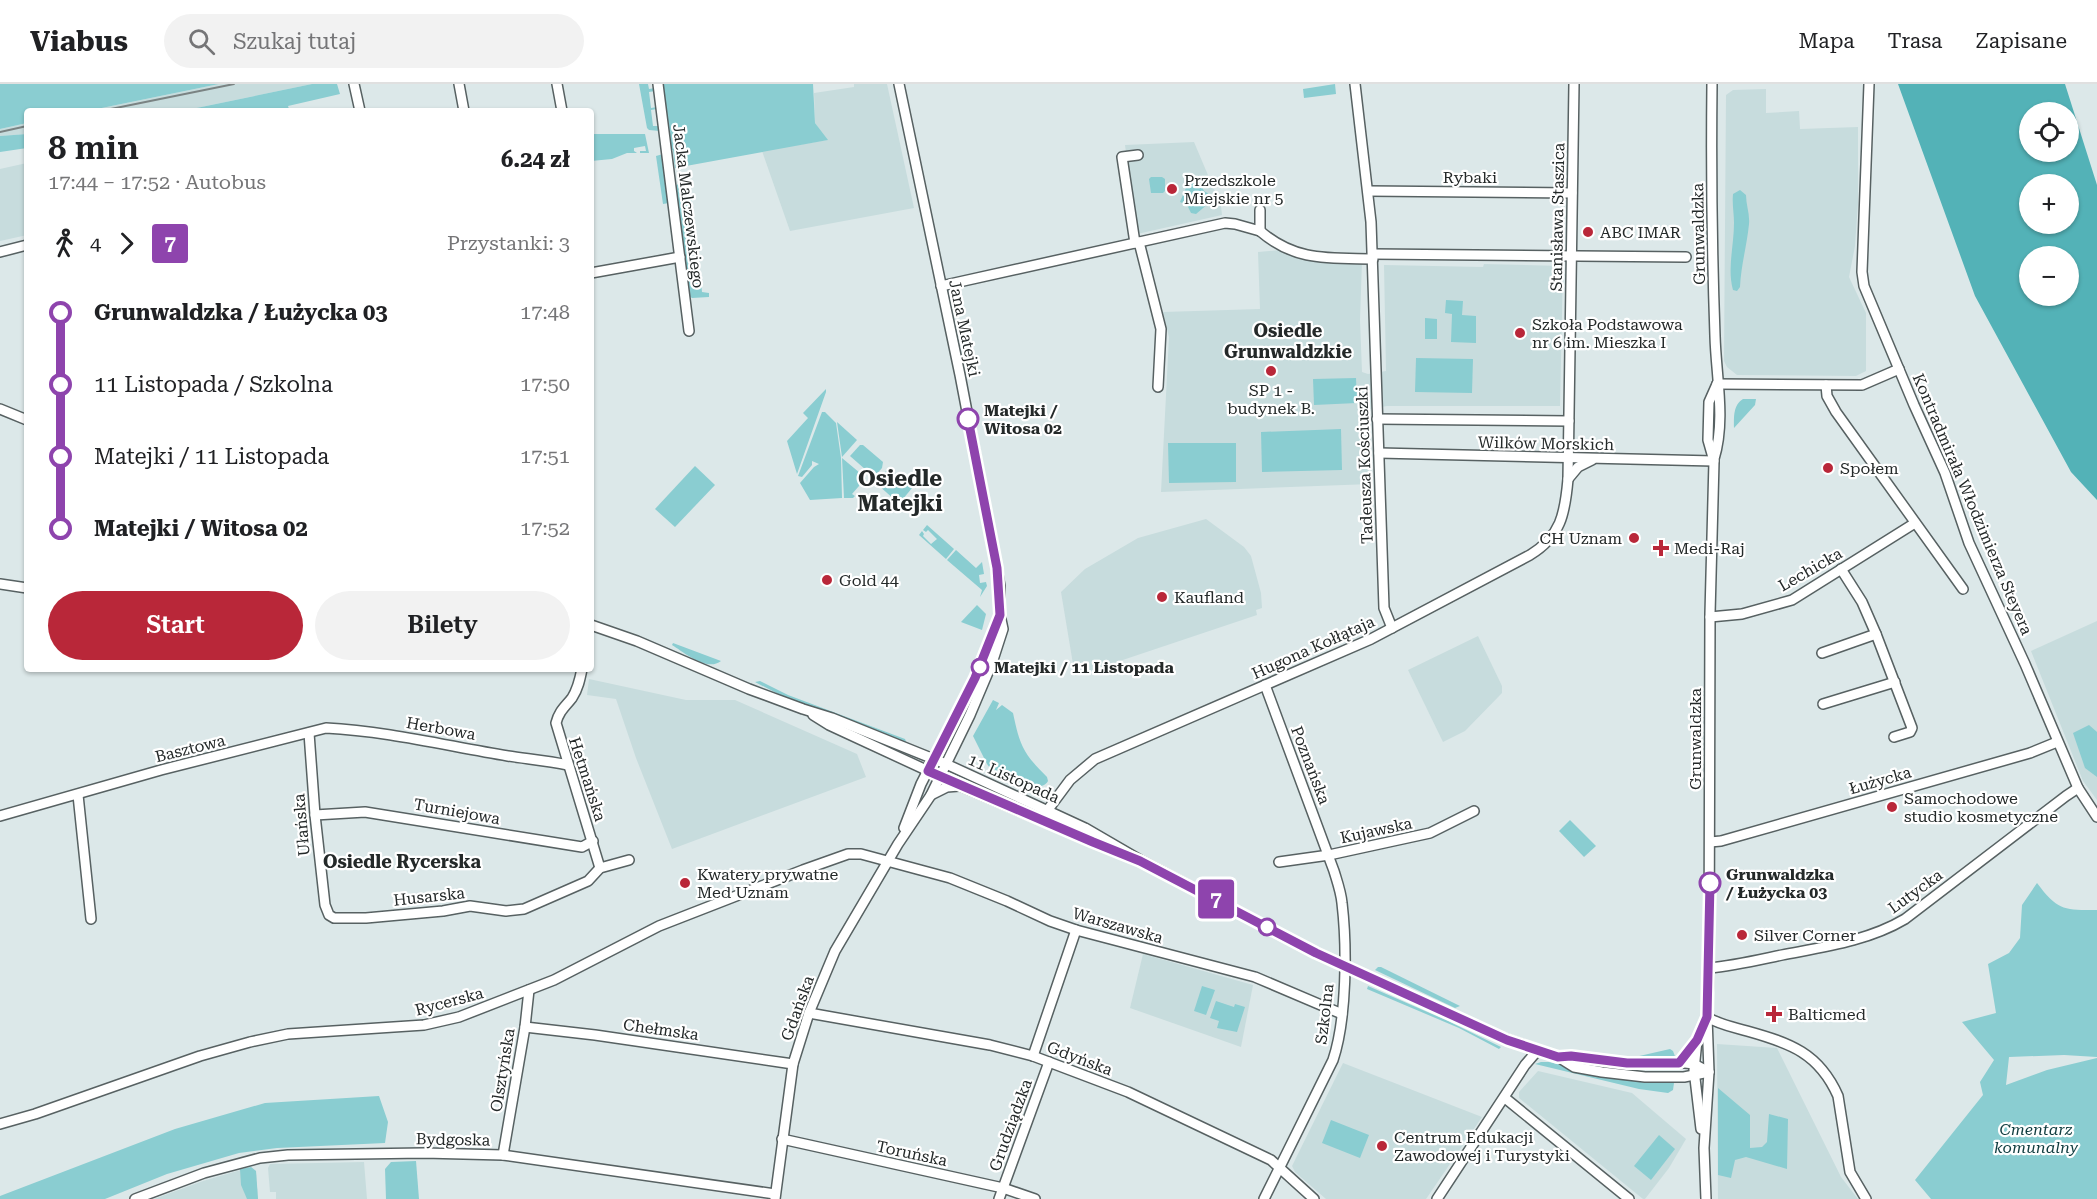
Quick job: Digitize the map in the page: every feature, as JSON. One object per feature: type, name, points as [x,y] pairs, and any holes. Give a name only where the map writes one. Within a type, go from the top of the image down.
[{"type":"street","points":[[354,84],[359,108]]},
{"type":"street","points":[[459,84],[463,108]]},
{"type":"street","points":[[557,84],[561,108]]},
{"type":"street","name":"Jacka Malczewskiego","points":[[658,84],[689,331]]},
{"type":"street","name":"Jana Matejki","points":[[899,84],[997,568],[1003,629],[999,644],[946,764]]},
{"type":"street","name":"Tadeusza Kościuszki","points":[[1355,84],[1373,256],[1384,608],[1392,628]]},
{"type":"street","name":"Stanisława Staszica","points":[[1569,459],[1574,84]]},
{"type":"street","name":"Grunwaldzka","points":[[1704,1148],[1709,1072],[1707,1017],[1710,616],[1714,461],[1708,440],[1709,402],[1717,384],[1712,273],[1712,84]]},
{"type":"street","points":[[1869,84],[1864,286],[1899,369]]},
{"type":"street","points":[[1138,155],[1122,157],[1137,243],[1161,329],[1158,387]]},
{"type":"street","name":"Rybaki","points":[[1368,191],[1572,193]]},
{"type":"street","points":[[1260,210],[1261,233]]},
{"type":"street","points":[[941,286],[1225,223],[1261,233],[1280,247],[1309,257],[1686,257]]},
{"type":"street","points":[[0,252],[24,246]]},
{"type":"street","points":[[594,272],[681,257]]},
{"type":"street","name":"Kontradmirała Włodzimierza Steyera","points":[[1717,384],[1869,383],[1899,369],[1945,473],[1969,543],[2025,664],[2078,788],[2097,817]]},
{"type":"street","points":[[1826,385],[1827,396],[1836,412],[1963,589]]},
{"type":"street","points":[[0,409],[24,419]]},
{"type":"street","name":"Wilków Morskich","points":[[1377,419],[1569,421]]},
{"type":"street","name":"Wilków Morskich","points":[[1379,453],[1714,461]]},
{"type":"street","name":"Hugona Kołłątaja","points":[[1041,819],[1070,780],[1095,759],[1392,628],[1530,555],[1552,537],[1561,522],[1566,502],[1569,459]]},
{"type":"street","points":[[1568,479],[1578,467],[1594,459]]},
{"type":"street","name":"Lechicka","points":[[1710,616],[1742,614],[1792,600],[1915,523]]},
{"type":"street","points":[[1841,569],[1862,602],[1912,728],[1910,732],[1894,737]]},
{"type":"street","points":[[0,584],[24,588]]},
{"type":"street","name":"Jana Matejki","points":[[928,771],[975,678],[1000,615]]},
{"type":"street","name":"11 Listopada","points":[[594,627],[637,641],[749,689],[832,718],[934,758],[1097,834],[1140,861],[1344,966],[1500,1037],[1558,1057],[1574,1067],[1645,1077],[1694,1076],[1709,1072]]},
{"type":"street","points":[[1822,653],[1876,634]]},
{"type":"street","name":"Hetmańska","points":[[582,672],[573,696],[559,712],[556,723],[600,868]]},
{"type":"street","points":[[1823,704],[1895,682]]},
{"type":"street","name":"Poznańska","points":[[1265,685],[1329,855]]},
{"type":"street","name":"11 Listopada","points":[[803,709],[829,725],[963,787],[1140,861]]},
{"type":"street","name":"Herbowa","points":[[309,733],[326,728],[352,729],[568,765]]},
{"type":"street","name":"Basztowa","points":[[0,816],[161,770],[309,733]]},
{"type":"street","name":"Ułańska","points":[[309,733],[315,815],[328,915]]},
{"type":"street","points":[[913,750],[924,750],[943,739]]},
{"type":"street","name":"Łużycka","points":[[1710,842],[1721,841],[1994,763],[2057,742]]},
{"type":"street","points":[[955,745],[956,758],[969,774]]},
{"type":"street","points":[[908,762],[916,772],[919,789]]},
{"type":"street","name":"Gdańska","points":[[775,1196],[793,1064],[809,1013],[835,951],[898,844],[931,795],[946,764]]},
{"type":"street","name":"Gdańska","points":[[898,844],[928,771]]},
{"type":"street","points":[[931,795],[947,787],[963,787]]},
{"type":"street","name":"Lutycka","points":[[1709,968],[1860,938],[1886,930],[1905,919],[2078,788]]},
{"type":"street","points":[[78,795],[91,919]]},
{"type":"street","name":"Kujawska","points":[[1279,862],[1329,855],[1430,833],[1474,811]]},
{"type":"street","name":"Turniejowa","points":[[315,815],[365,812],[582,847],[593,841]]},
{"type":"street","name":"Rycerska","points":[[0,1124],[200,1056],[250,1042],[288,1034],[424,1025],[459,1017],[554,980],[659,926],[802,870],[855,854],[888,861]]},
{"type":"street","name":"Szkolna","points":[[1264,1199],[1332,1059],[1340,1035],[1344,966],[1342,902],[1329,855]]},
{"type":"street","name":"Husarska","points":[[328,915],[334,918],[366,918],[443,911],[470,906],[506,911],[524,909],[547,901],[588,881],[600,868],[629,860]]},
{"type":"street","name":"Warszawska","points":[[888,861],[950,878],[1076,930],[1255,977],[1342,1014]]},
{"type":"street","points":[[1033,1056],[1076,930]]},
{"type":"street","name":"Olsztyńska","points":[[503,1155],[525,1027],[529,990]]},
{"type":"street","name":"Gdyńska","points":[[809,1013],[967,1041],[1033,1056],[1138,1097],[1271,1160],[1314,1199]]},
{"type":"street","points":[[1707,1017],[1718,1024],[1774,1038],[1802,1050],[1816,1062],[1838,1096],[1850,1172],[1866,1199]]},
{"type":"street","name":"Grunwaldzka","points":[[1706,1199],[1704,1148],[1694,1064],[1697,1040],[1707,1017]]},
{"type":"street","name":"Chełmska","points":[[525,1027],[793,1064]]},
{"type":"street","points":[[1679,1063],[1697,1040]]},
{"type":"street","points":[[1437,1199],[1525,1065],[1537,1051]]},
{"type":"street","name":"11 Listopada","points":[[1558,1057],[1571,1056],[1627,1063],[1694,1064],[1709,1072]]},
{"type":"street","name":"Grudziądzka","points":[[999,1199],[1049,1062]]},
{"type":"street","points":[[1625,1075],[1627,1063]]},
{"type":"street","points":[[1505,1098],[1629,1199]]},
{"type":"street","name":"Toruńska","points":[[782,1139],[1003,1188],[1035,1199]]},
{"type":"street","name":"Bydgoska","points":[[135,1199],[204,1173],[237,1163],[269,1157],[436,1153],[503,1155],[775,1196]]},
{"type":"shaded area","points":[[219,84],[312,84],[196,108],[102,108]]},
{"type":"shaded area","points":[[854,84],[887,84],[914,208],[790,231],[762,151],[827,140],[815,123],[814,93],[854,87]]},
{"type":"shaded area","points":[[1898,84],[2065,84],[2071,102],[2019,102],[2019,162],[2079,162],[2079,128],[2097,185],[2097,500],[2071,472],[1975,296]]},
{"type":"shaded area","points":[[1766,89],[1766,113],[1799,111],[1800,129],[1858,127],[1858,203],[1855,246],[1849,277],[1866,313],[1866,371],[1856,376],[1737,375],[1727,367],[1724,361],[1726,95],[1733,90]]},
{"type":"shaded area","points":[[24,124],[24,134],[0,136],[0,129]]},
{"type":"shaded area","name":"Przedszkole Miejskie nr 5","points":[[1194,142],[1221,206],[1222,215],[1137,234],[1125,145]]},
{"type":"shaded area","points":[[24,164],[24,236],[0,241],[0,169]]},
{"type":"shaded area","points":[[1291,249],[1362,261],[1360,320],[1362,372],[1368,374],[1386,371],[1384,265],[1563,266],[1560,406],[1387,406],[1370,409],[1371,484],[1161,492],[1169,337],[1163,312],[1260,309],[1258,252]]},
{"type":"shaded area","name":"Kaufland","points":[[1206,519],[1244,547],[1251,556],[1261,593],[1262,608],[1256,610],[1257,615],[1075,676],[1061,592],[1085,569],[1138,538]]},
{"type":"shaded area","points":[[2097,621],[2097,800],[2083,781],[2031,651]]},
{"type":"shaded area","points":[[1478,636],[1502,686],[1502,693],[1465,731],[1443,742],[1408,670]]},
{"type":"shaded area","points":[[589,679],[686,700],[735,700],[857,754],[866,777],[672,849],[636,758],[616,699],[587,695]]},
{"type":"shaded area","points":[[1143,954],[1253,985],[1241,1047],[1130,1008]]},
{"type":"shaded area","points":[[1717,1044],[1777,1048],[1841,1177],[1858,1199],[1718,1199]]},
{"type":"shaded area","name":"Centrum Edukacji Zawodowej i Turystyki","points":[[1343,1063],[1482,1117],[1426,1199],[1326,1199],[1295,1172],[1292,1166]]},
{"type":"shaded area","points":[[1538,1071],[1632,1093],[1686,1139],[1669,1168],[1645,1199],[1519,1098],[1519,1092]]},
{"type":"shaded area","points":[[364,1162],[367,1199],[276,1199],[276,1192],[270,1192],[268,1168],[270,1164]]},
{"type":"shaded area","points":[[251,1167],[256,1171],[258,1199],[154,1199],[203,1181]]},
{"type":"green space","points":[[0,84],[219,84],[102,108],[24,108],[24,124],[0,129]]},
{"type":"green space","points":[[312,84],[337,84],[340,94],[288,106],[289,108],[196,108]]},
{"type":"green space","points":[[639,84],[648,84],[649,89],[655,88],[655,91],[649,92],[651,108],[657,107],[657,109],[651,110],[653,126],[659,126],[660,131],[647,128]]},
{"type":"green space","points":[[663,84],[813,84],[815,123],[828,140],[675,168]]},
{"type":"green space","points":[[1335,84],[1336,94],[1304,98],[1303,89]]},
{"type":"green space","points":[[24,134],[24,148],[0,152],[0,136]]},
{"type":"green space","points":[[594,134],[645,134],[649,153],[640,153],[640,151],[646,151],[645,146],[634,148],[637,153],[627,153],[612,159],[594,161]]},
{"type":"green space","points":[[663,154],[669,203],[663,204],[656,156]]},
{"type":"green space","points":[[1151,177],[1165,179],[1163,193],[1151,193],[1149,179]]},
{"type":"green space","points":[[1190,178],[1200,183],[1204,191],[1212,196],[1209,203],[1196,214],[1191,213],[1187,205],[1180,202]]},
{"type":"green space","points":[[679,183],[692,183],[690,186],[698,249],[692,250],[695,272],[700,272],[702,292],[709,293],[709,297],[692,298],[689,296],[675,187]]},
{"type":"green space","points":[[1740,190],[1746,195],[1749,220],[1740,287],[1737,291],[1733,290],[1731,282],[1733,194]]},
{"type":"green space","points":[[1446,300],[1463,301],[1462,315],[1476,316],[1476,343],[1451,342],[1452,314],[1445,313]]},
{"type":"green space","points":[[1425,318],[1437,319],[1437,339],[1425,339]]},
{"type":"green space","points":[[1416,358],[1473,359],[1472,393],[1415,392]]},
{"type":"green space","points":[[1356,378],[1357,403],[1314,405],[1313,379]]},
{"type":"green space","points":[[826,389],[797,474],[787,441],[808,418],[803,413]]},
{"type":"green space","points":[[1743,399],[1756,399],[1755,405],[1734,428],[1736,408]]},
{"type":"green space","points":[[822,412],[825,412],[836,423],[841,458],[842,498],[810,500],[800,483],[819,464],[812,461],[812,465],[802,477],[798,476]]},
{"type":"green space","points":[[837,422],[857,440],[842,457]]},
{"type":"green space","points":[[1341,429],[1342,470],[1262,472],[1261,432]]},
{"type":"green space","points":[[1168,443],[1236,443],[1236,482],[1169,483]]},
{"type":"green space","points":[[860,445],[883,462],[882,468],[874,477],[850,456]]},
{"type":"green space","points":[[842,458],[866,478],[852,494],[855,496],[853,498],[844,498]]},
{"type":"green space","points":[[695,466],[715,485],[675,527],[655,509]]},
{"type":"green space","points":[[887,470],[891,470],[912,488],[903,499],[896,501],[877,484]]},
{"type":"green space","points":[[927,525],[954,549],[946,559],[919,535],[922,531],[923,536],[931,544],[937,539],[928,530],[926,532],[923,530]]},
{"type":"green space","points":[[956,550],[976,568],[982,562],[984,574],[979,575],[980,583],[986,582],[987,586],[980,597],[982,590],[947,560]]},
{"type":"green space","points":[[977,605],[986,614],[982,630],[961,622]]},
{"type":"green space","points":[[673,643],[721,661],[715,664],[703,663],[672,645]]},
{"type":"green space","points":[[760,681],[788,695],[905,739],[907,744],[786,698],[755,682]]},
{"type":"green space","points":[[993,700],[999,703],[996,710],[1002,705],[1013,713],[1024,748],[1047,777],[1048,781],[1043,785],[1037,787],[1021,783],[990,768],[987,764],[973,736]]},
{"type":"green space","points":[[2089,725],[2097,732],[2097,777],[2085,768],[2073,733]]},
{"type":"green space","points":[[1570,820],[1596,846],[1584,857],[1559,831]]},
{"type":"green space","name":"Cmentarz komunalny","points":[[2037,883],[2051,899],[2062,907],[2097,910],[2097,1057],[2064,1055],[2009,1057],[2006,1085],[2047,1070],[2097,1058],[2097,1199],[1931,1199],[1915,1180],[1983,1095],[1980,1082],[1994,1060],[1962,1022],[1996,1013],[1988,964],[2009,953],[2020,938],[2022,905]]},
{"type":"green space","points":[[1378,967],[1460,1006],[1455,1008],[1375,970]]},
{"type":"green space","points":[[1202,986],[1215,990],[1206,1015],[1194,1011]]},
{"type":"green space","points":[[1368,986],[1501,1047],[1499,1049],[1459,1028],[1367,989]]},
{"type":"green space","points":[[1216,1001],[1234,1007],[1235,1004],[1245,1007],[1237,1032],[1217,1028],[1219,1021],[1210,1018]]},
{"type":"green space","points":[[1670,1049],[1676,1059],[1636,1059],[1635,1057]]},
{"type":"green space","points":[[1541,1062],[1612,1078],[1674,1083],[1673,1090],[1668,1093],[1639,1089],[1535,1064]]},
{"type":"green space","points":[[1718,1088],[1750,1115],[1750,1148],[1762,1147],[1767,1142],[1769,1114],[1788,1119],[1787,1169],[1746,1157],[1735,1160],[1731,1178],[1718,1175]]},
{"type":"green space","points":[[379,1096],[388,1122],[385,1143],[277,1148],[239,1153],[167,1174],[105,1199],[0,1199],[0,1196],[175,1129],[265,1103]]},
{"type":"green space","points":[[1331,1120],[1369,1135],[1360,1158],[1322,1143]]},
{"type":"green space","points":[[1659,1135],[1675,1149],[1651,1180],[1634,1166]]},
{"type":"green space","points":[[416,1161],[419,1199],[386,1199],[385,1169],[391,1162]]},
{"type":"green space","points":[[251,1167],[256,1171],[258,1199],[247,1199],[241,1185],[240,1169]]},
{"type":"railway","points":[[116,108],[234,84]]},
{"type":"railway","points":[[0,132],[24,127]]},
{"type":"bus line","name":"7","points":[[968,419],[1000,586],[1000,615],[975,678],[928,771],[1140,861],[1316,953],[1500,1037],[1558,1057],[1571,1056],[1640,1064],[1679,1063],[1683,1059],[1697,1040],[1707,1017],[1710,883]]},
{"type":"place","name":"Przedszkole Miejskie nr 5","points":[[1172,189]]},
{"type":"place","name":"ABC IMAR","points":[[1588,232]]},
{"type":"place","name":"Szkoła Podstawowa nr 6 im. Mieszka I","points":[[1520,333]]},
{"type":"place","name":"SP 1 - budynek B.","points":[[1271,371]]},
{"type":"place","name":"Matejki / Witosa 02","points":[[968,419]]},
{"type":"place","name":"Społem","points":[[1828,468]]},
{"type":"place","name":"CH Uznam","points":[[1634,538]]},
{"type":"place","name":"Medi-Raj","points":[[1661,548]]},
{"type":"place","name":"Gold 44","points":[[827,580]]},
{"type":"place","name":"Kaufland","points":[[1162,597]]},
{"type":"place","name":"Matejki / 11 Listopada","points":[[980,667]]},
{"type":"place","name":"Samochodowe studio kosmetyczne","points":[[1892,807]]},
{"type":"place","name":"Kwatery prywatne Med Uznam","points":[[685,883]]},
{"type":"place","name":"Grunwaldzka / Łużycka 03","points":[[1710,883]]},
{"type":"place","name":"Silver Corner","points":[[1742,935]]},
{"type":"place","name":"Balticmed","points":[[1774,1014]]},
{"type":"place","name":"Centrum Edukacji Zawodowej i Turystyki","points":[[1382,1146]]},
{"type":"district","name":"Osiedle Grunwaldzkie","points":[[1288,341]]},
{"type":"district","name":"Osiedle Matejki","points":[[900,491]]},
{"type":"district","name":"Osiedle Rycerska","points":[[402,862]]}]
